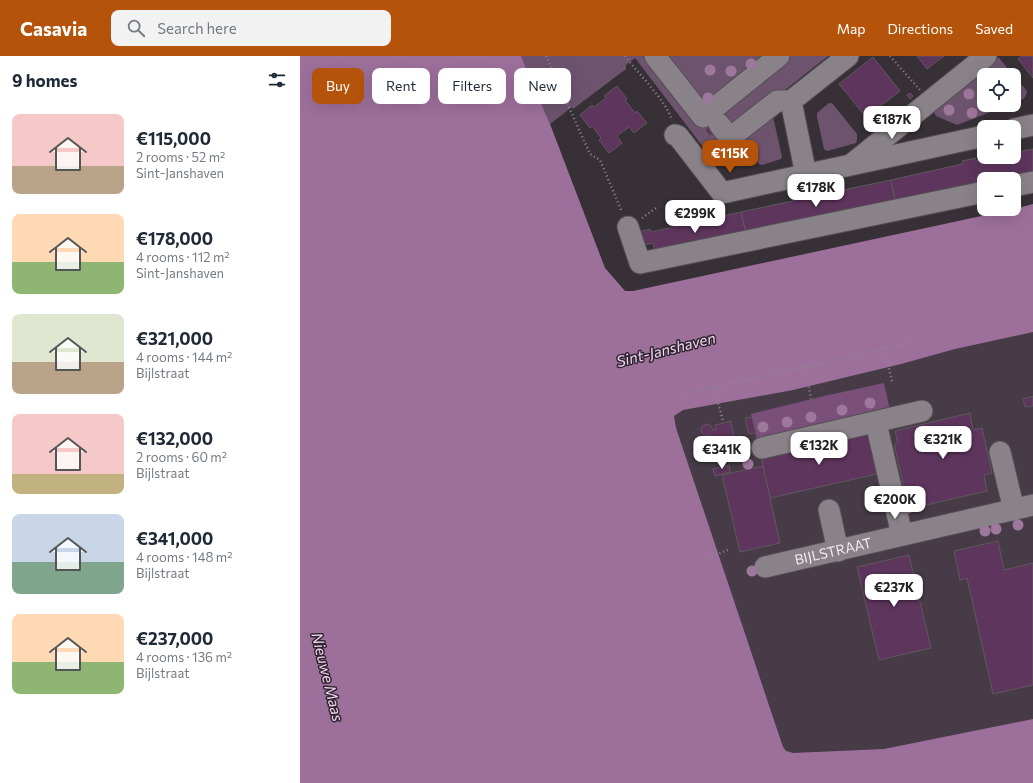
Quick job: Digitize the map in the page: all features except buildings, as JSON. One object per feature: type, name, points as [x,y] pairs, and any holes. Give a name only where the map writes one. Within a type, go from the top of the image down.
[{"type":"street","points":[[656,56],[711,120],[730,138],[777,101],[791,101],[848,56]]},
{"type":"street","points":[[711,120],[779,56]]},
{"type":"street","points":[[848,166],[986,56]]},
{"type":"street","points":[[791,101],[806,175]]},
{"type":"street","points":[[1021,128],[1033,125]]},
{"type":"street","points":[[675,135],[678,136],[722,193],[977,138]]},
{"type":"street","points":[[1021,185],[1033,182]]},
{"type":"street","points":[[628,227],[640,264],[977,193]]},
{"type":"street","points":[[762,448],[922,411]]},
{"type":"street","points":[[876,422],[902,535]]},
{"type":"street","points":[[1000,452],[1023,507]]},
{"type":"street","name":"BIJLSTRAAT","points":[[765,567],[1023,507]]},
{"type":"street","points":[[829,510],[838,551]]},
{"type":"path","points":[[546,56],[590,154],[600,160],[628,227]]},
{"type":"path","points":[[625,56],[670,114],[675,135]]},
{"type":"path","points":[[890,56],[929,100]]},
{"type":"path","points":[[676,396],[915,342]]},
{"type":"path","points":[[884,349],[892,381]]},
{"type":"path","points":[[805,367],[811,399]]},
{"type":"path","points":[[714,388],[723,421]]},
{"type":"path","points":[[700,560],[730,549]]},
{"type":"shaded area","points":[[521,56],[828,56],[707,152],[635,58],[626,65],[626,69],[573,109],[572,107],[550,124],[541,104],[571,104],[571,68],[526,68]]},
{"type":"shaded area","points":[[995,57],[999,58],[1007,68],[983,68]]},
{"type":"shaded area","points":[[977,73],[977,112],[991,112],[957,125],[936,116],[934,112]]},
{"type":"shaded area","points":[[1021,84],[1027,91],[1024,98],[1021,100]]},
{"type":"shaded area","points":[[829,103],[832,103],[857,134],[856,143],[827,151],[824,149],[817,113]]},
{"type":"shaded area","points":[[772,112],[782,157],[781,159],[762,165],[759,164],[737,138]]},
{"type":"shaded area","points":[[1033,306],[1033,783],[779,783],[630,379]]},
{"type":"shaded area","points":[[884,383],[890,410],[757,440],[751,414]]},
{"type":"water","points":[[300,56],[521,56],[526,68],[514,68],[514,104],[541,104],[605,268],[625,291],[633,291],[981,216],[1021,216],[1021,207],[1033,204],[1033,332],[955,349],[901,364],[793,390],[683,410],[674,416],[676,428],[783,747],[786,751],[793,753],[884,749],[1033,719],[1033,783],[300,783]]},
{"type":"water label","name":"Sint-Janshaven","points":[[666,350]]},
{"type":"water label","name":"Nieuwe Maas","points":[[327,677]]}]
